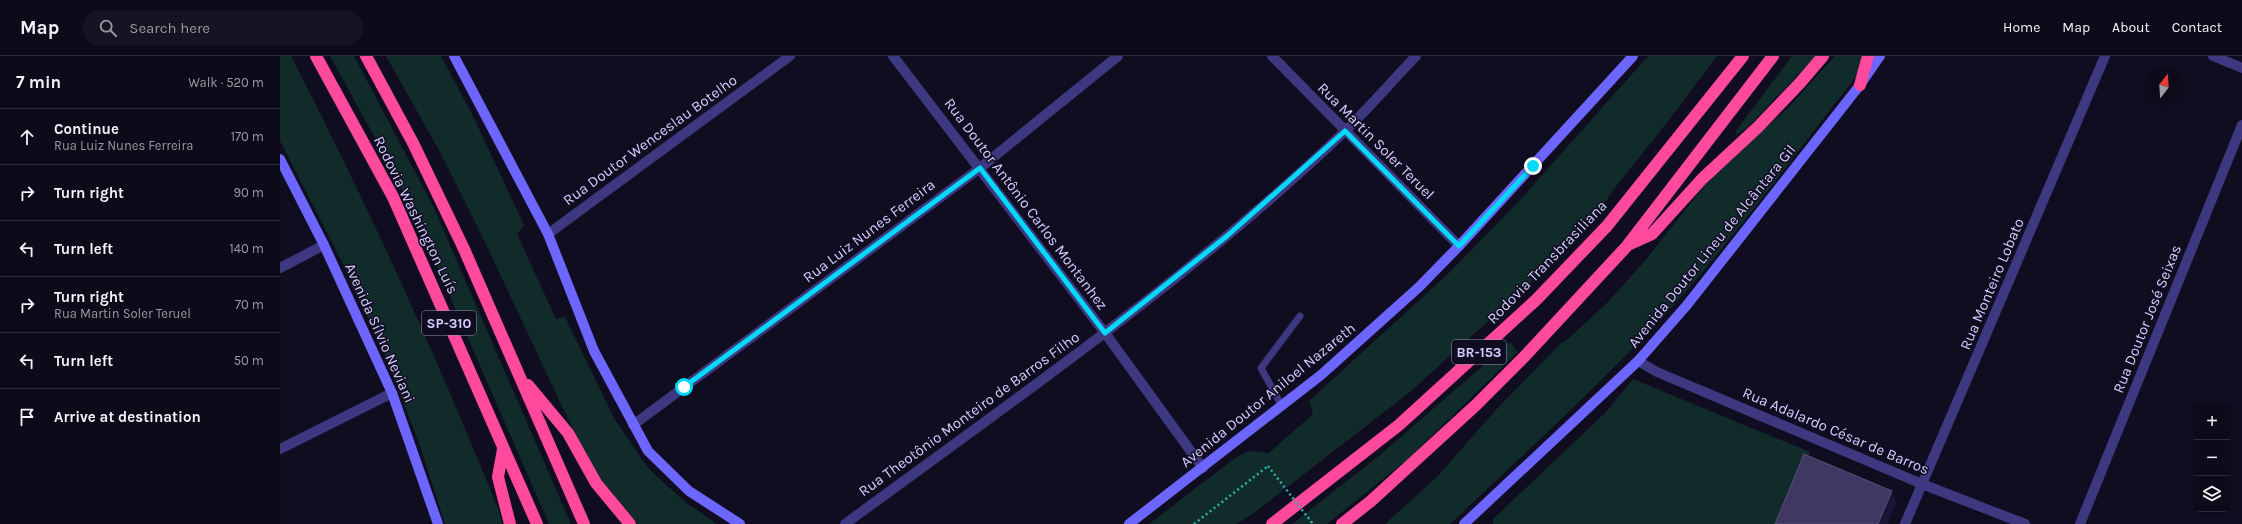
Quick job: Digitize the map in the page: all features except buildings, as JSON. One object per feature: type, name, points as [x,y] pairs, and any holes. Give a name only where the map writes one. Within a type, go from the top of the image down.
[{"type":"highway","name":"Rodovia Washington Luís","points":[[316,56],[393,197],[503,449],[538,524]]},
{"type":"highway","name":"Rodovia Washington Luís","points":[[366,56],[413,143],[464,248],[584,524]]},
{"type":"highway","name":"Rodovia Transbrasiliana","points":[[1272,524],[1399,425],[1536,300],[1607,226],[1743,56]]},
{"type":"highway","name":"BR-153","points":[[1342,524],[1371,501],[1476,405],[1627,246],[1773,56]]},
{"type":"highway","points":[[1627,246],[1652,234],[1702,179],[1758,127],[1800,83],[1823,56]]},
{"type":"highway","points":[[1860,84],[1868,56]]},
{"type":"highway","points":[[519,374],[568,433],[596,483],[630,524]]},
{"type":"highway","points":[[503,449],[498,477],[510,524]]},
{"type":"main road","points":[[454,56],[548,234],[594,351],[648,451],[689,491],[740,524]]},
{"type":"main road","name":"Avenida Doutor Aniloel Nazareth","points":[[1129,524],[1204,468],[1321,376],[1419,287],[1459,246],[1633,56]]},
{"type":"main road","name":"Avenida Doutor Lineu de Alcântara Gil","points":[[1464,524],[1638,361],[1688,305],[1860,84],[1880,56]]},
{"type":"main road","name":"Avenida Sílvio Neviani","points":[[280,159],[324,245],[392,393],[438,524]]},
{"type":"street","name":"Rua Doutor Wenceslau Botelho","points":[[548,234],[790,56]]},
{"type":"street","name":"Rua Doutor Antônio Carlos Montanhez","points":[[894,56],[1105,333],[1204,468]]},
{"type":"street","name":"Rua Luiz Nunes Ferreira","points":[[633,425],[980,168],[1118,56]]},
{"type":"street","name":"Rua Martin Soler Teruel","points":[[1272,56],[1459,246]]},
{"type":"street","name":"Rua Theotônio Monteiro de Barros Filho","points":[[845,524],[1105,333],[1227,236],[1345,131],[1416,56]]},
{"type":"street","name":"Rua Monteiro Lobato","points":[[1905,524],[2105,56]]},
{"type":"street","points":[[2213,56],[2242,68]]},
{"type":"street","name":"Rua Doutor José Seixas","points":[[2080,524],[2242,124]]},
{"type":"street","points":[[280,268],[324,245]]},
{"type":"street","name":"Rua Adalardo César de Barros","points":[[1638,361],[1657,372],[1922,484],[2025,524]]},
{"type":"street","points":[[280,449],[392,393]]},
{"type":"lane","points":[[1282,406],[1261,368],[1300,316]]},
{"type":"path","points":[[1194,524],[1268,466],[1312,524]]},
{"type":"green space","points":[[280,56],[291,56],[347,167],[426,338],[499,511],[502,524],[445,524],[419,443],[385,355],[339,256],[280,141]]},
{"type":"green space","points":[[330,56],[354,56],[433,206],[571,524],[549,524],[414,214],[385,156]]},
{"type":"green space","points":[[386,56],[441,56],[472,114],[524,225],[517,234],[556,319],[565,317],[614,418],[648,468],[684,501],[717,524],[638,524],[590,466],[483,238],[441,154]]},
{"type":"green space","points":[[1648,56],[1717,56],[1573,244],[1410,392],[1254,513],[1236,524],[1149,524],[1235,458],[1249,451],[1269,453],[1313,414],[1309,401],[1450,272],[1520,200]]},
{"type":"green space","points":[[1792,56],[1816,56],[1749,126],[1737,135],[1735,132]]},
{"type":"green space","points":[[1835,56],[1863,56],[1861,70],[1755,208],[1689,288],[1661,319],[1572,409],[1450,524],[1385,524],[1438,476],[1492,414],[1559,345],[1569,338],[1609,301],[1644,262],[1705,185],[1737,153],[1786,110]]},
{"type":"green space","points":[[1510,342],[1518,352],[1408,459],[1327,524],[1292,524],[1380,455]]},
{"type":"green space","points":[[1633,379],[1810,452],[1779,524],[1493,524],[1493,519],[1605,413]]},
{"type":"route","points":[[684,387],[980,168],[1105,333],[1227,236],[1345,131],[1459,246],[1533,166]]}]
